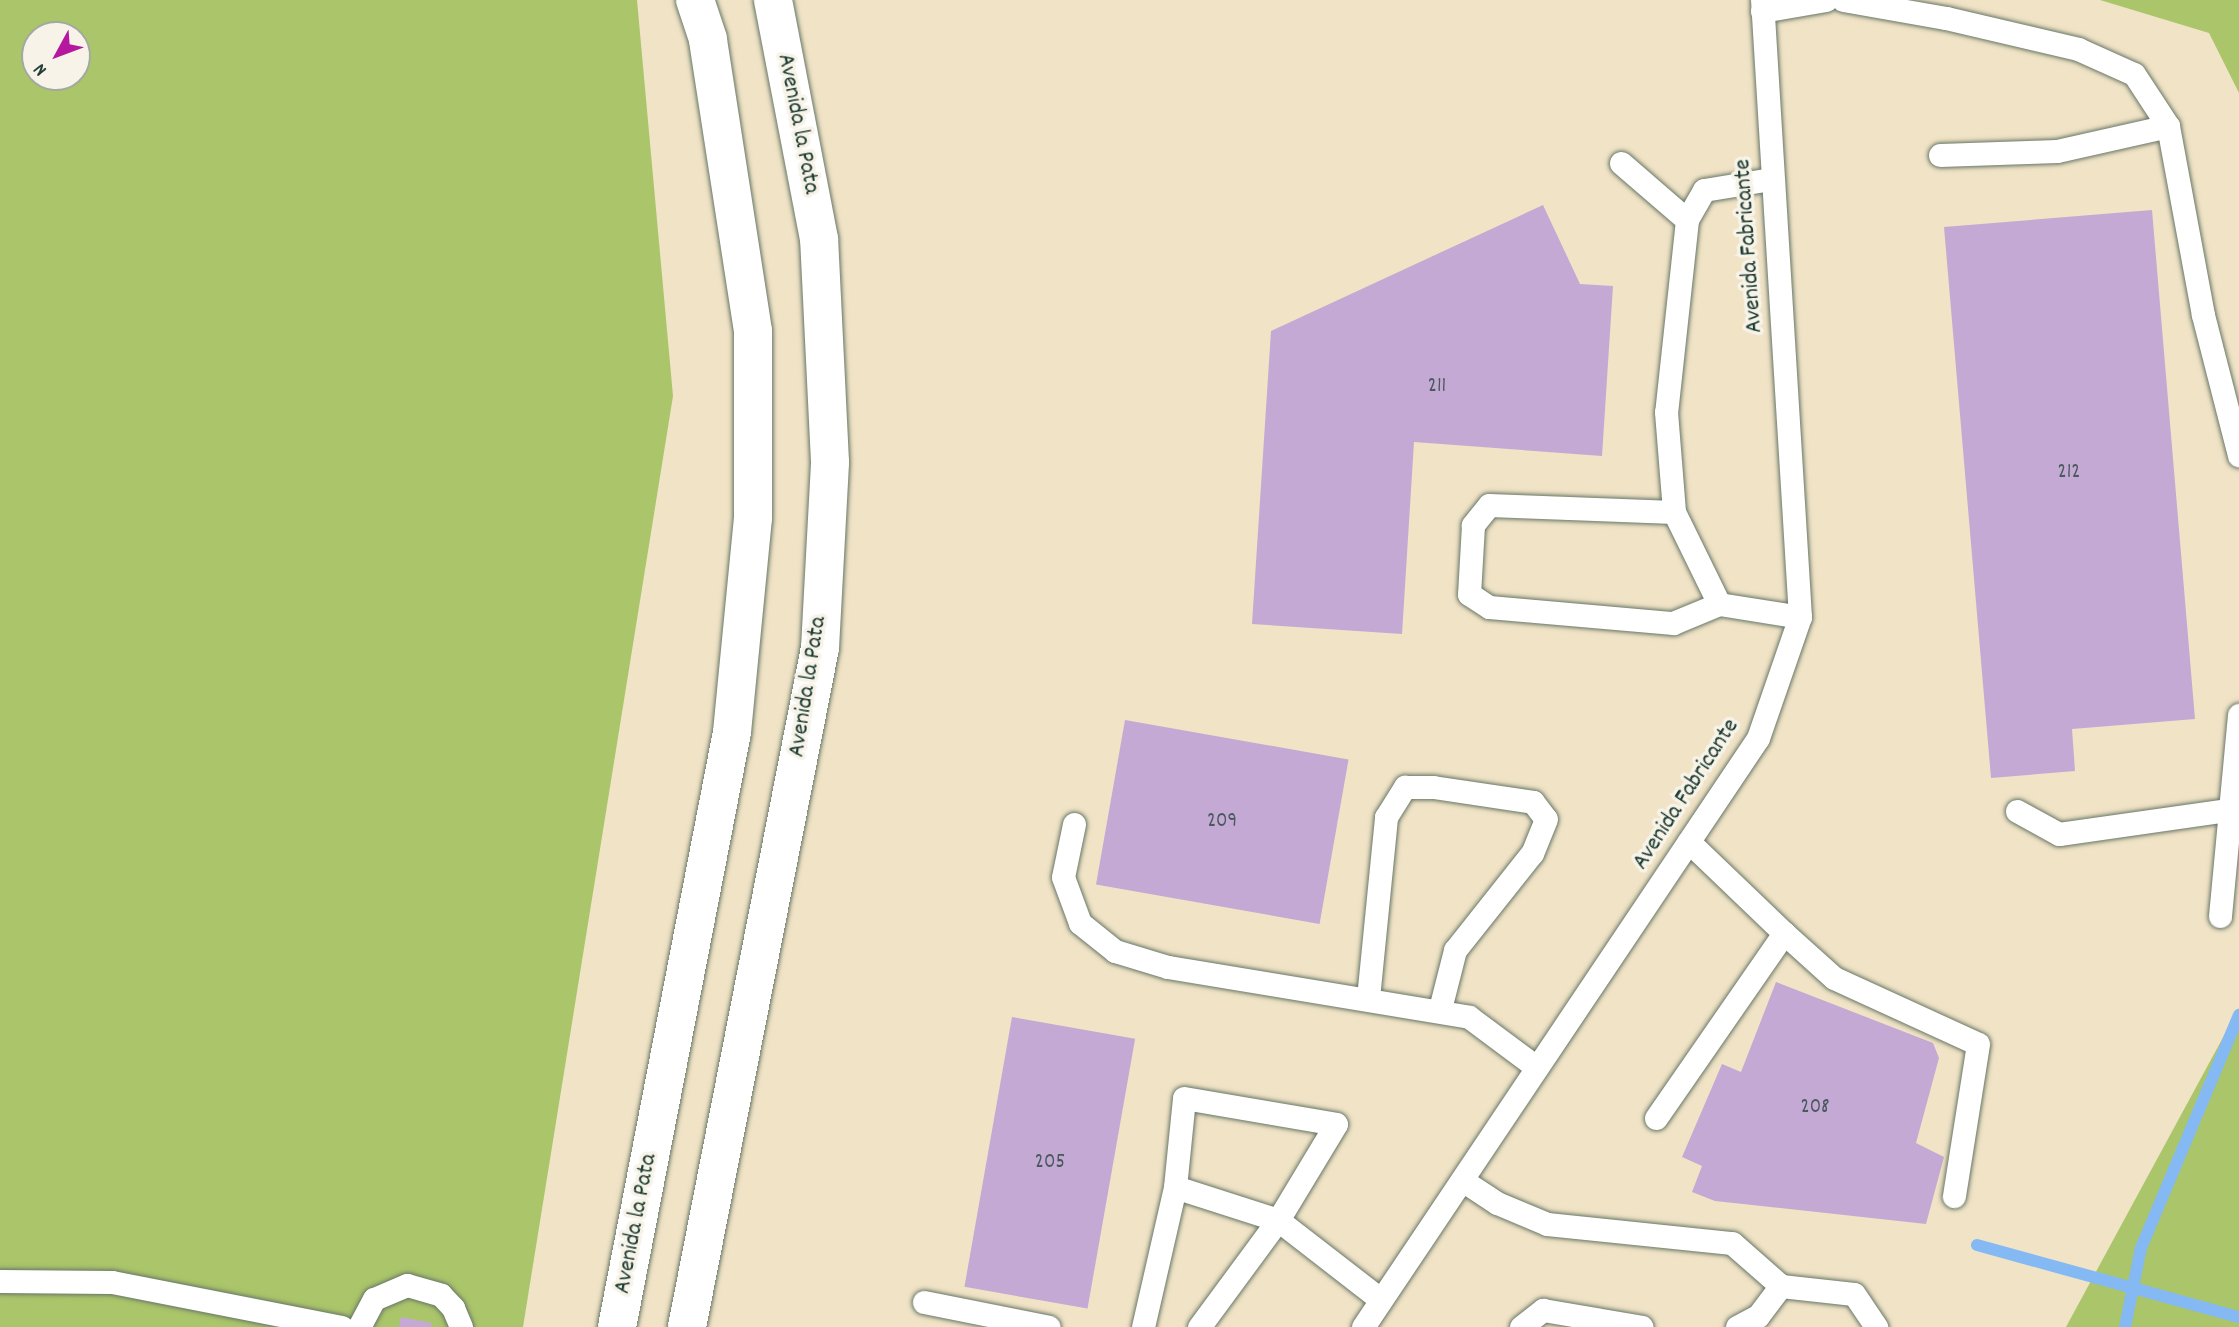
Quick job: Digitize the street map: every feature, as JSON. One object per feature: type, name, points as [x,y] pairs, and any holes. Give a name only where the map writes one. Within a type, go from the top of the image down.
[{"type":"main road","name":"Avenida la Pata","points":[[617,1327],[732,732],[753,518],[753,331],[708,39],[695,0]]},
{"type":"main road","name":"Avenida la Pata","points":[[687,1327],[820,648],[830,461],[819,239],[773,0]]},
{"type":"lane","points":[[1762,6],[1826,0]]},
{"type":"lane","points":[[1843,0],[1946,18],[2078,49],[2134,74],[2168,126],[2203,315],[2239,455]]},
{"type":"lane","name":"Avenida Fabricante","points":[[1363,1327],[1758,738],[1800,617],[1762,6]]},
{"type":"lane","points":[[1940,155],[2057,151],[2168,126]]},
{"type":"lane","points":[[1621,163],[1686,220]]},
{"type":"lane","points":[[1719,604],[1674,512],[1666,412],[1686,220],[1704,190],[1772,179]]},
{"type":"lane","points":[[1674,512],[1489,505],[1474,525],[1469,594],[1489,607],[1673,623],[1719,604],[1800,617]]},
{"type":"lane","points":[[2220,916],[2239,715]]},
{"type":"lane","points":[[1368,998],[1386,817],[1405,787],[1433,787],[1533,802],[1546,819],[1532,853],[1455,950],[1440,1009]]},
{"type":"lane","points":[[2017,811],[2059,834],[2228,810]]},
{"type":"lane","points":[[1074,824],[1063,877],[1080,923],[1115,951],[1180,969],[1440,1009],[1469,1017],[1536,1067]]},
{"type":"lane","points":[[1689,842],[1835,978],[1978,1044],[1954,1196]]},
{"type":"lane","points":[[1656,1118],[1784,933]]},
{"type":"lane","points":[[1143,1327],[1175,1187],[1184,1098],[1336,1124],[1278,1220],[1199,1327]]},
{"type":"lane","points":[[1462,1180],[1497,1203],[1547,1224],[1732,1243],[1781,1286],[1854,1294],[1876,1327]]},
{"type":"lane","points":[[1175,1187],[1278,1220],[1381,1300]]},
{"type":"lane","points":[[0,1281],[112,1282],[342,1327]]},
{"type":"lane","points":[[359,1327],[374,1298],[407,1285],[440,1295],[453,1308],[461,1327]]},
{"type":"lane","points":[[1737,1327],[1758,1316],[1781,1286]]},
{"type":"lane","points":[[924,1302],[1049,1327]]},
{"type":"lane","points":[[1521,1327],[1543,1310],[1642,1327]]},
{"type":"green space","points":[[0,0],[637,0],[673,396],[523,1327],[0,1327]]},
{"type":"green space","points":[[2100,0],[2239,0],[2239,93],[2209,33]]},
{"type":"green space","points":[[2239,1008],[2239,1327],[2066,1327]]},
{"type":"building","points":[[1543,205],[1580,284],[1613,286],[1602,456],[1414,442],[1402,634],[1252,624],[1271,331]]},
{"type":"building","points":[[2152,210],[2195,719],[2072,729],[2075,771],[1991,778],[1944,227]]},
{"type":"building","points":[[1125,720],[1349,759],[1320,924],[1096,884]]},
{"type":"building","points":[[1776,982],[1933,1043],[1939,1058],[1916,1143],[1944,1157],[1926,1224],[1715,1201],[1692,1192],[1702,1166],[1682,1157],[1722,1064],[1741,1072]]},
{"type":"building","points":[[1012,1017],[1135,1039],[1088,1309],[964,1287]]},
{"type":"building","points":[[401,1317],[432,1323],[431,1327],[399,1327]]},
{"type":"waterway","points":[[2125,1327],[2141,1248],[2239,1015]]},
{"type":"waterway","points":[[1977,1245],[2239,1317]]}]
